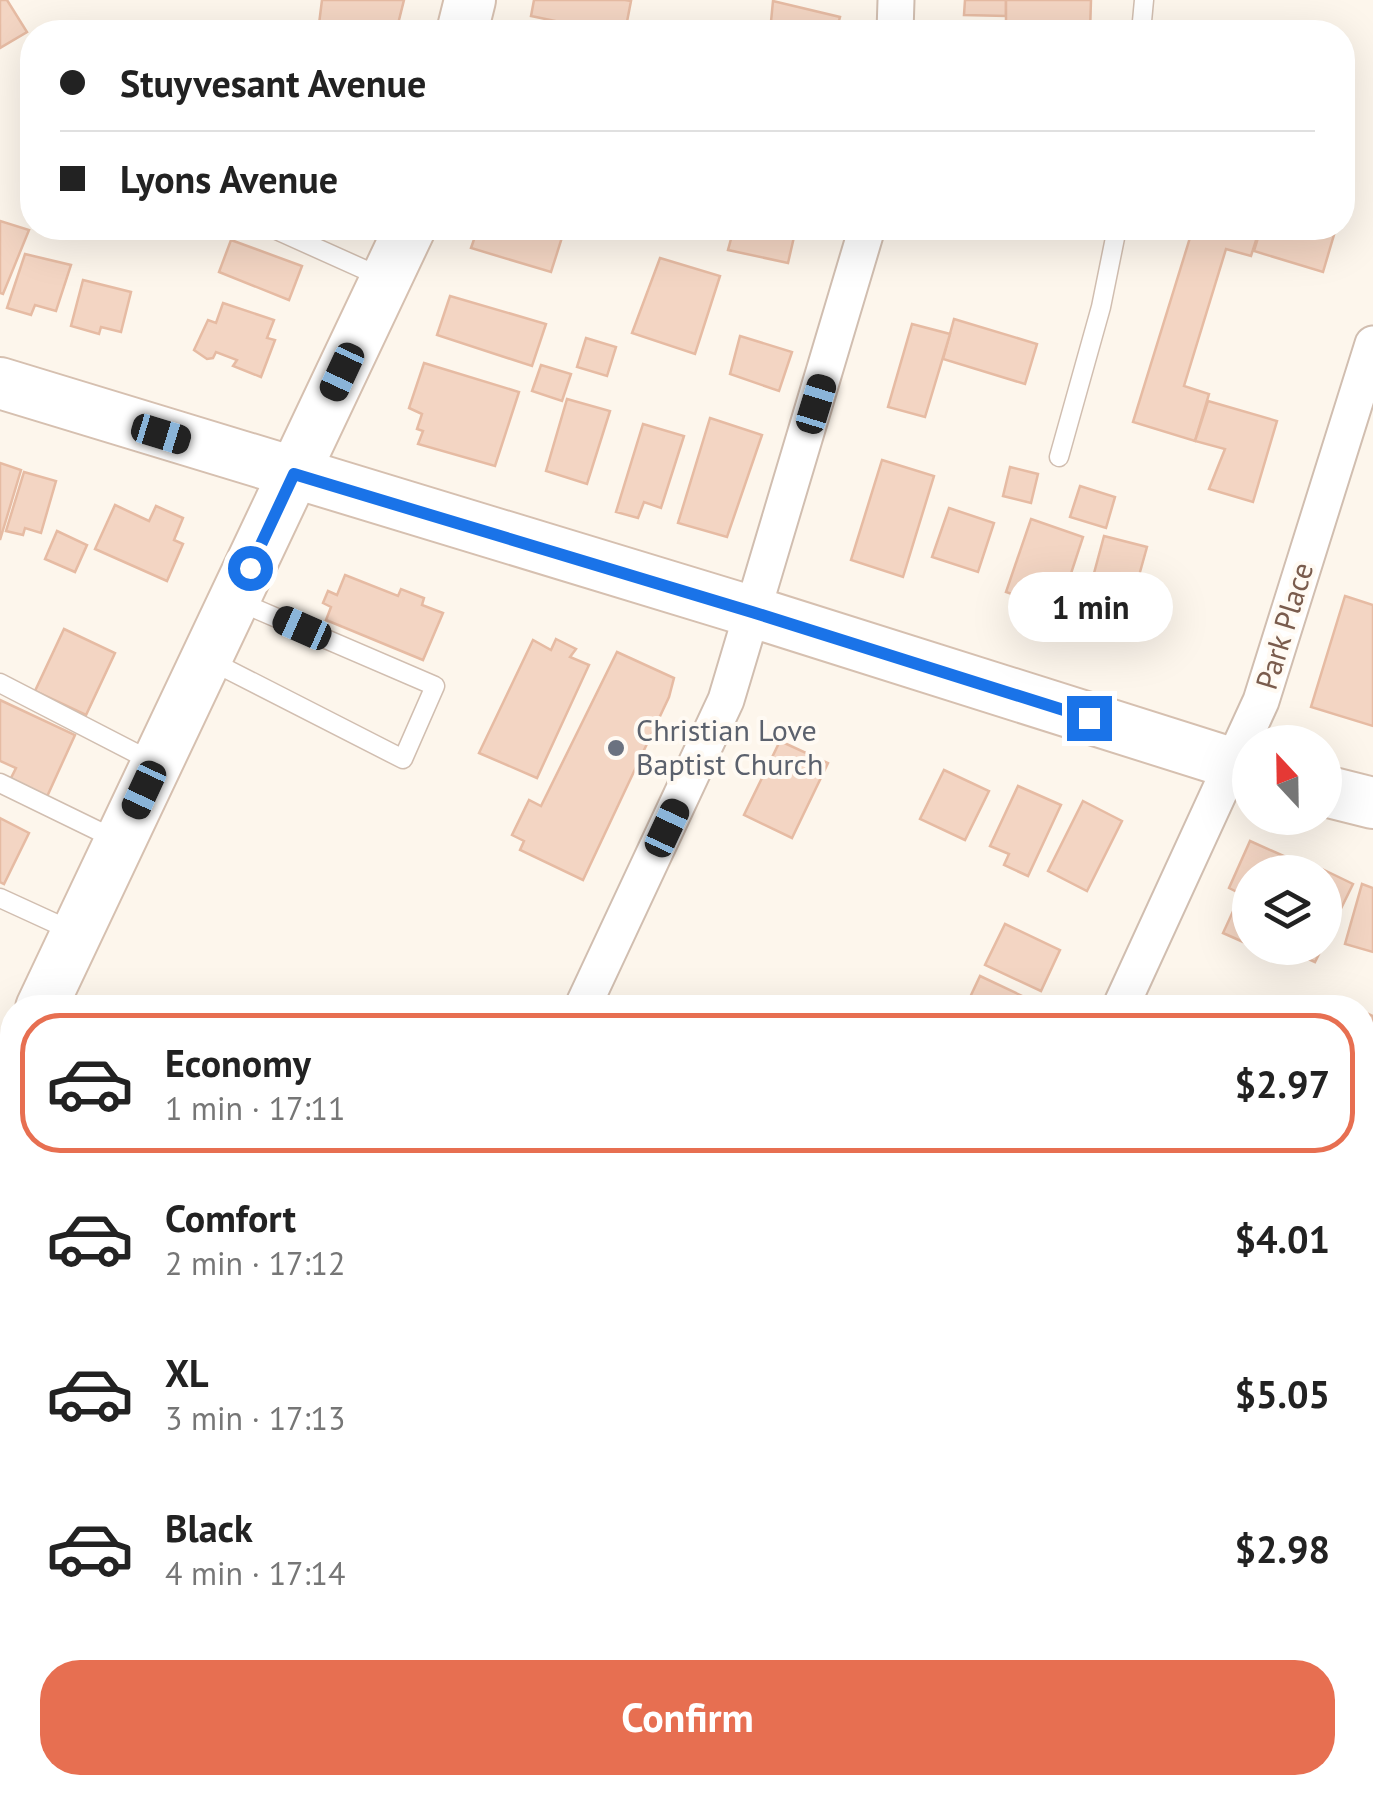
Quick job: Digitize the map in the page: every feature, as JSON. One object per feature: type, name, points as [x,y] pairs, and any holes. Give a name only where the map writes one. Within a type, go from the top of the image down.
[{"type":"main road","points":[[47,995],[404,240]]},
{"type":"main road","points":[[0,383],[1232,763]]},
{"type":"main road","points":[[1342,795],[1373,803]]},
{"type":"street","points":[[588,995],[718,721],[863,240]]},
{"type":"street","name":"Park Place","points":[[1255,725],[1373,344]]},
{"type":"street","name":"Park Place","points":[[1127,995],[1232,786]]},
{"type":"lane","points":[[299,240],[386,279]]},
{"type":"lane","points":[[1060,456],[1101,308],[1114,240]]},
{"type":"lane","points":[[207,659],[403,759],[434,686],[235,600]]},
{"type":"lane","points":[[0,683],[157,764]]},
{"type":"lane","points":[[0,783],[120,841]]},
{"type":"lane","points":[[0,898],[76,933]]},
{"type":"building","points":[[0,0],[7,0],[20,21],[20,36],[0,48]]},
{"type":"building","points":[[322,0],[404,0],[399,20],[320,20]]},
{"type":"building","points":[[534,0],[631,1],[627,20],[550,20],[531,16]]},
{"type":"building","points":[[965,0],[1006,0],[1006,16],[964,15]]},
{"type":"building","points":[[1006,0],[1091,0],[1090,20],[1006,20]]},
{"type":"building","points":[[773,1],[840,17],[839,20],[771,20]]},
{"type":"building","points":[[0,221],[20,227],[20,240],[25,240],[3,294]]},
{"type":"building","points":[[231,240],[302,266],[289,300],[219,272]]},
{"type":"building","points":[[474,240],[561,240],[551,272],[471,248]]},
{"type":"building","points":[[731,240],[793,240],[788,263],[728,250]]},
{"type":"building","points":[[1189,240],[1256,240],[1251,256],[1226,249],[1184,386],[1209,394],[1195,441],[1133,422]]},
{"type":"building","points":[[1257,240],[1332,240],[1323,272],[1254,251]]},
{"type":"building","points":[[25,254],[71,265],[56,311],[35,305],[31,315],[7,308]]},
{"type":"building","points":[[660,258],[720,276],[695,354],[632,333]]},
{"type":"building","points":[[83,280],[131,292],[121,332],[101,327],[99,334],[71,326]]},
{"type":"building","points":[[450,296],[546,324],[532,366],[437,335]]},
{"type":"building","points":[[223,303],[274,320],[267,338],[275,340],[261,377],[233,366],[237,360],[216,352],[207,359],[194,350],[208,320],[216,323]]},
{"type":"building","points":[[954,319],[1037,344],[1025,384],[943,359]]},
{"type":"building","points":[[912,324],[950,334],[925,417],[888,407]]},
{"type":"building","points":[[740,336],[792,352],[779,391],[730,374]]},
{"type":"building","points":[[586,338],[616,347],[607,376],[577,367]]},
{"type":"building","points":[[424,363],[519,392],[495,466],[418,444],[423,431],[417,429],[422,414],[409,408]]},
{"type":"building","points":[[541,365],[571,374],[562,401],[532,391]]},
{"type":"building","points":[[567,399],[610,411],[587,484],[546,471]]},
{"type":"building","points":[[1208,401],[1277,421],[1253,502],[1209,489],[1225,449],[1195,441]]},
{"type":"building","points":[[710,418],[762,435],[727,537],[678,523]]},
{"type":"building","points":[[643,424],[684,436],[661,508],[644,502],[638,518],[616,512]]},
{"type":"building","points":[[882,460],[934,476],[903,577],[851,560]]},
{"type":"building","points":[[0,463],[21,470],[0,540]]},
{"type":"building","points":[[1010,467],[1038,474],[1031,503],[1003,496]]},
{"type":"building","points":[[24,472],[56,481],[41,533],[25,528],[23,535],[6,531]]},
{"type":"building","points":[[1080,486],[1115,497],[1106,528],[1070,517]]},
{"type":"building","points":[[115,505],[149,521],[156,506],[183,518],[174,540],[183,544],[167,581],[95,549]]},
{"type":"building","points":[[949,508],[994,523],[978,572],[932,557]]},
{"type":"building","points":[[1031,519],[1083,537],[1059,610],[1006,592]]},
{"type":"building","points":[[57,531],[87,545],[75,572],[45,559]]},
{"type":"building","points":[[1104,536],[1147,547],[1121,640],[1079,629]]},
{"type":"building","points":[[345,575],[398,596],[401,589],[424,598],[422,605],[443,613],[423,660],[326,620],[331,607],[323,603],[328,591],[337,595]]},
{"type":"building","points":[[1345,596],[1373,605],[1373,726],[1311,707]]},
{"type":"building","points":[[64,629],[115,653],[86,715],[35,691]]},
{"type":"building","points":[[556,639],[576,649],[570,657],[589,665],[537,778],[479,753],[533,640],[551,650]]},
{"type":"building","points":[[617,652],[674,678],[669,697],[583,880],[520,850],[524,841],[512,835],[529,800],[541,806]]},
{"type":"building","points":[[0,700],[75,735],[45,801],[8,784],[16,768],[0,761]]},
{"type":"building","points":[[780,741],[828,763],[792,838],[744,815]]},
{"type":"building","points":[[944,770],[989,791],[965,840],[920,819]]},
{"type":"building","points":[[1018,786],[1061,805],[1028,876],[1004,865],[1009,854],[990,846]]},
{"type":"building","points":[[1083,801],[1122,821],[1087,891],[1048,871]]},
{"type":"building","points":[[0,818],[29,833],[4,884],[0,882]]},
{"type":"building","points":[[1250,841],[1282,855],[1244,855]]},
{"type":"building","points":[[1342,879],[1353,884],[1342,906]]},
{"type":"building","points":[[1362,884],[1373,888],[1373,952],[1345,944]]},
{"type":"building","points":[[1232,914],[1232,937],[1223,933]]},
{"type":"building","points":[[1005,924],[1060,950],[1041,991],[985,965]]},
{"type":"building","points":[[980,976],[1020,995],[971,995]]},
{"type":"place","name":"Christian Love Baptist Church","points":[[616,748]]},
{"type":"route","points":[[250,568],[294,474],[1089,718]]}]
